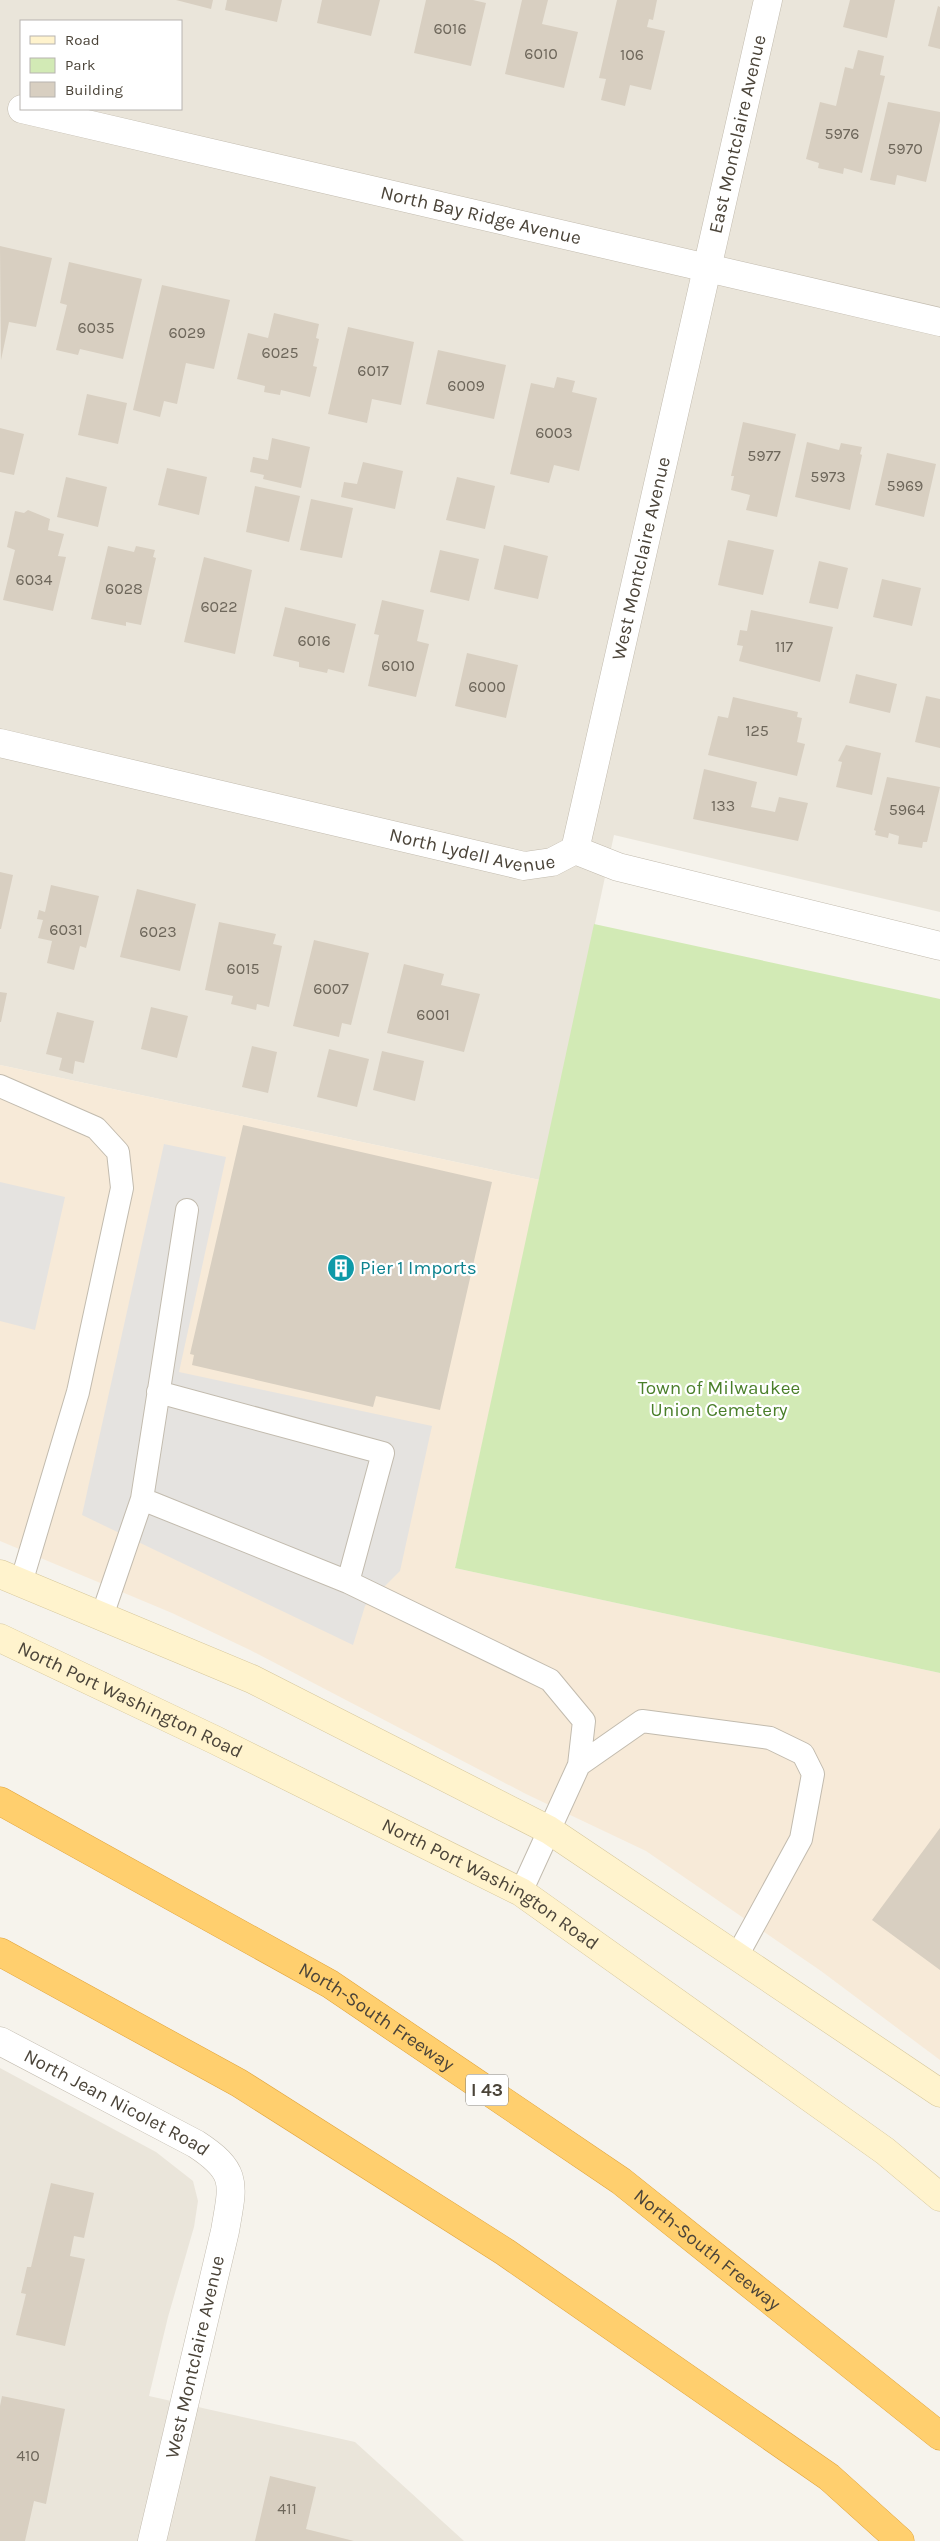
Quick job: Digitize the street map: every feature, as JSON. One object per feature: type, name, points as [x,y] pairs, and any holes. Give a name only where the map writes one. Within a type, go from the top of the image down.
[{"type":"highway","name":"North-South Freeway","points":[[0,1801],[330,1984],[621,2181],[940,2436]]},
{"type":"highway","points":[[0,1952],[239,2083],[505,2252],[829,2477],[900,2541]]},
{"type":"main road","points":[[10,1578],[252,1679],[549,1830],[940,2093]]},
{"type":"main road","name":"North Port Washington Road","points":[[0,1638],[216,1740],[521,1892],[885,2151],[940,2197]]},
{"type":"street","name":"East Montclaire Avenue","points":[[708,268],[768,0]]},
{"type":"street","name":"North Bay Ridge Avenue","points":[[0,104],[20,109]]},
{"type":"street","name":"North Bay Ridge Avenue","points":[[26,110],[940,322]]},
{"type":"street","name":"West Montclaire Avenue","points":[[575,850],[708,268]]},
{"type":"street","name":"North Lydell Avenue","points":[[0,743],[524,866],[552,862],[575,850],[618,868],[940,946]]},
{"type":"street","name":"North Jean Nicolet Road","points":[[0,2041],[196,2144],[215,2156],[228,2172]]},
{"type":"street","name":"West Montclaire Avenue","points":[[152,2541],[225,2231],[230,2195],[228,2172]]},
{"type":"lane","points":[[0,1086],[96,1128],[118,1152],[122,1188],[78,1392],[10,1578]]},
{"type":"lane","points":[[102,1616],[142,1499],[186,1210]]},
{"type":"lane","points":[[158,1392],[383,1453],[348,1582]]},
{"type":"lane","points":[[142,1499],[348,1582],[550,1680],[584,1721],[579,1765],[521,1892]]},
{"type":"lane","points":[[579,1765],[642,1721],[770,1738],[803,1754],[813,1774],[801,1839],[737,1956]]},
{"type":"shaded area","points":[[0,0],[940,0],[940,912],[614,835],[540,1180],[0,1065]]},
{"type":"shaded area","points":[[0,1065],[540,1180],[455,1568],[940,1673],[940,2060],[821,1971],[646,1851],[526,1794],[250,1650],[172,1613],[0,1541]]},
{"type":"shaded area","points":[[164,1144],[226,1157],[179,1372],[432,1426],[400,1571],[365,1606],[353,1645],[82,1515]]},
{"type":"shaded area","points":[[0,1182],[65,1197],[35,1330],[0,1321]]},
{"type":"shaded area","points":[[0,2068],[156,2152],[193,2181],[198,2201],[194,2227],[168,2317],[149,2396],[355,2442],[464,2541],[0,2541]]},
{"type":"green space","name":"Town of Milwaukee Union Cemetery","points":[[594,924],[940,999],[940,1673],[455,1568]]},
{"type":"building","points":[[176,0],[213,0],[211,9]]},
{"type":"building","points":[[227,0],[282,0],[277,22],[225,10]]},
{"type":"building","points":[[322,0],[380,0],[371,36],[317,23]]},
{"type":"building","points":[[426,0],[473,0],[486,3],[471,66],[414,53]]},
{"type":"building","points":[[522,0],[548,0],[542,24],[578,32],[564,88],[505,74]]},
{"type":"building","points":[[617,0],[657,0],[653,20],[649,19],[647,27],[665,31],[651,90],[630,85],[625,106],[601,100],[606,79],[599,78]]},
{"type":"building","points":[[850,0],[895,0],[887,38],[843,27]]},
{"type":"building","points":[[938,6],[940,7],[940,49],[928,46]]},
{"type":"building","points":[[858,50],[884,56],[880,75],[885,76],[862,173],[844,168],[843,174],[818,168],[819,163],[806,159],[820,102],[836,106],[845,67],[853,69]]},
{"type":"building","points":[[888,102],[940,112],[940,121],[926,182],[897,175],[895,185],[870,180]]},
{"type":"building","points":[[0,246],[52,258],[36,327],[9,322],[1,360]]},
{"type":"building","points":[[69,262],[142,279],[123,359],[80,349],[78,355],[56,350],[67,305],[60,303]]},
{"type":"building","points":[[162,285],[230,300],[214,369],[186,363],[177,404],[164,401],[160,417],[133,410]]},
{"type":"building","points":[[274,313],[319,324],[316,338],[319,339],[313,366],[317,367],[310,397],[281,390],[280,395],[264,392],[265,386],[237,379],[248,333],[268,338]]},
{"type":"building","points":[[348,327],[414,342],[401,405],[372,399],[367,423],[328,414]]},
{"type":"building","points":[[438,350],[506,365],[494,419],[426,404]]},
{"type":"building","points":[[557,377],[575,381],[572,392],[597,398],[579,471],[554,465],[549,483],[510,474],[531,383],[554,388]]},
{"type":"building","points":[[87,394],[127,403],[118,444],[78,435]]},
{"type":"building","points":[[743,422],[796,434],[777,517],[746,510],[750,495],[731,490],[734,476],[731,476]]},
{"type":"building","points":[[0,428],[24,434],[14,475],[0,472]]},
{"type":"building","points":[[272,438],[310,447],[301,488],[263,479],[264,475],[250,472],[253,457],[268,460]]},
{"type":"building","points":[[807,442],[839,450],[841,443],[862,447],[850,510],[795,497]]},
{"type":"building","points":[[887,453],[936,464],[924,517],[875,505]]},
{"type":"building","points":[[363,462],[403,471],[395,509],[341,497],[344,482],[357,484]]},
{"type":"building","points":[[167,468],[207,477],[199,515],[158,505]]},
{"type":"building","points":[[66,477],[107,487],[98,527],[57,517]]},
{"type":"building","points":[[457,477],[495,486],[485,529],[446,520]]},
{"type":"building","points":[[255,486],[300,496],[289,542],[246,532]]},
{"type":"building","points":[[311,499],[353,508],[342,558],[300,550]]},
{"type":"building","points":[[28,510],[50,519],[48,530],[64,534],[58,556],[66,557],[53,611],[3,600],[15,550],[7,547],[15,511],[24,513]]},
{"type":"building","points":[[728,540],[774,550],[763,595],[718,585]]},
{"type":"building","points":[[504,545],[548,556],[538,599],[494,589]]},
{"type":"building","points":[[108,546],[134,552],[136,546],[155,550],[153,557],[156,558],[141,625],[126,622],[126,626],[91,619]]},
{"type":"building","points":[[440,550],[479,559],[469,601],[430,592]]},
{"type":"building","points":[[204,557],[252,570],[235,654],[184,642]]},
{"type":"building","points":[[819,561],[848,568],[838,609],[809,603]]},
{"type":"building","points":[[882,579],[921,588],[912,626],[873,617]]},
{"type":"building","points":[[382,600],[424,610],[417,641],[429,644],[416,697],[368,686],[379,635],[374,634]]},
{"type":"building","points":[[285,607],[356,624],[344,673],[328,669],[327,673],[299,667],[299,662],[273,656]]},
{"type":"building","points":[[751,610],[833,627],[820,682],[739,661],[743,646],[737,645],[740,630],[747,631]]},
{"type":"building","points":[[467,653],[518,665],[506,718],[455,706]]},
{"type":"building","points":[[856,674],[897,684],[890,713],[849,703]]},
{"type":"building","points":[[926,696],[940,699],[940,748],[915,742]]},
{"type":"building","points":[[733,697],[798,712],[797,717],[802,718],[797,742],[805,744],[797,776],[708,755],[718,716],[728,718]]},
{"type":"building","points":[[846,745],[881,753],[872,795],[836,787],[842,762],[838,761]]},
{"type":"building","points":[[704,769],[757,782],[751,807],[775,812],[779,797],[808,803],[798,841],[693,819]]},
{"type":"building","points":[[887,777],[940,787],[927,842],[923,842],[922,848],[898,844],[899,836],[889,833],[888,838],[875,835],[876,831],[874,830]]},
{"type":"building","points":[[0,872],[13,875],[1,929],[0,929]]},
{"type":"building","points":[[51,885],[99,896],[86,948],[80,946],[74,970],[47,963],[52,941],[38,938],[43,920],[37,919],[39,910],[45,912]]},
{"type":"building","points":[[137,889],[196,904],[180,971],[120,957]]},
{"type":"building","points":[[219,922],[276,934],[273,944],[282,946],[269,1007],[257,1004],[256,1010],[231,1004],[233,996],[205,990]]},
{"type":"building","points":[[314,940],[369,953],[351,1025],[342,1023],[339,1037],[293,1026]]},
{"type":"building","points":[[404,964],[444,974],[441,985],[480,994],[464,1052],[387,1033]]},
{"type":"building","points":[[0,992],[7,993],[1,1022],[0,1022]]},
{"type":"building","points":[[151,1007],[188,1016],[177,1058],[141,1049]]},
{"type":"building","points":[[57,1012],[94,1021],[84,1063],[75,1061],[73,1074],[59,1070],[62,1058],[46,1054]]},
{"type":"building","points":[[252,1046],[277,1052],[268,1093],[242,1087]]},
{"type":"building","points":[[329,1049],[369,1059],[357,1107],[317,1097]]},
{"type":"building","points":[[382,1051],[424,1061],[415,1101],[373,1090]]},
{"type":"building","name":"Pier 1 Imports","points":[[243,1125],[492,1182],[440,1410],[376,1396],[373,1407],[192,1365],[194,1355],[190,1354]]},
{"type":"building","points":[[940,1828],[940,1970],[872,1920]]},
{"type":"building","points":[[51,2183],[94,2193],[84,2238],[74,2236],[70,2256],[85,2259],[65,2346],[16,2335],[26,2294],[21,2293],[27,2267],[31,2267]]},
{"type":"building","points":[[2,2396],[65,2409],[46,2504],[34,2501],[25,2541],[0,2541],[0,2406]]},
{"type":"building","points":[[270,2476],[316,2487],[306,2529],[354,2541],[255,2541]]},
{"type":"place","name":"Pier 1 Imports","points":[[341,1268]]}]
